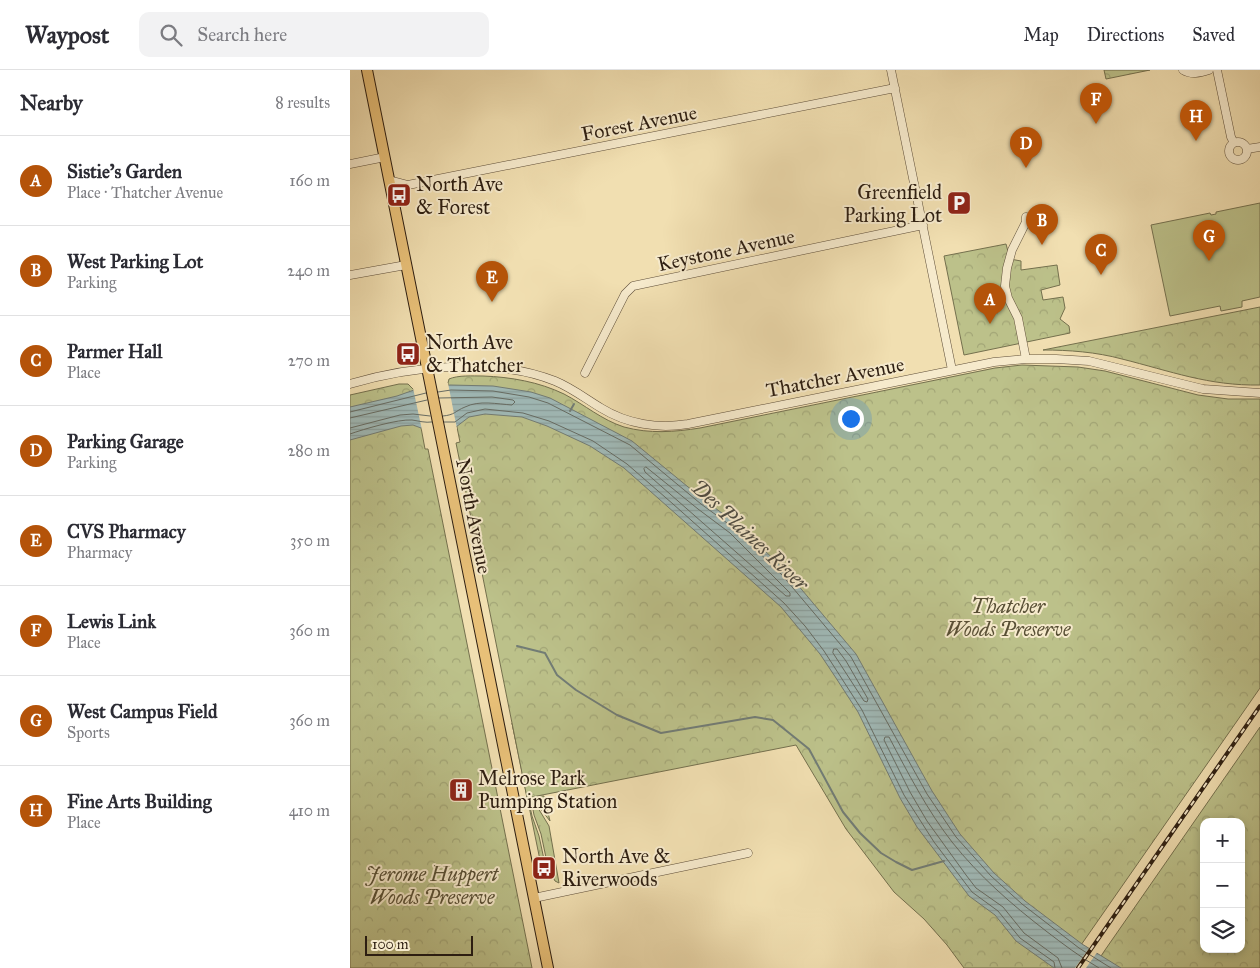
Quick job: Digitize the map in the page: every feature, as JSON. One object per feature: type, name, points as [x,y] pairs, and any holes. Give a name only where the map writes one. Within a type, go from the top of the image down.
[{"type":"main road","name":"North Avenue","points":[[367,70],[548,968]]},
{"type":"street","points":[[891,70],[952,370]]},
{"type":"street","points":[[1183,70],[1187,73],[1209,70]]},
{"type":"street","points":[[1217,70],[1231,138],[1234,143]]},
{"type":"street","name":"Forest Avenue","points":[[390,180],[408,186],[895,88]]},
{"type":"street","points":[[1234,143],[1229,150],[1230,155],[1234,159],[1242,159],[1246,155],[1247,150]]},
{"type":"street","points":[[1234,143],[1242,143],[1247,150]]},
{"type":"street","points":[[1247,150],[1260,147]]},
{"type":"street","points":[[350,164],[385,157]]},
{"type":"street","points":[[1026,217],[1026,222],[1012,250],[1007,268],[1006,286],[1008,298],[1018,318],[1026,359]]},
{"type":"street","name":"Keystone Avenue","points":[[585,373],[625,294],[633,286],[923,226]]},
{"type":"street","points":[[350,276],[406,265]]},
{"type":"street","name":"Thatcher Avenue","points":[[350,384],[426,370],[483,366],[500,367],[532,373],[568,387],[613,415],[645,425],[655,426],[688,424],[952,370],[994,362],[1026,359],[1056,358],[1089,361],[1188,386],[1222,391],[1260,393]]},
{"type":"street","points":[[534,898],[748,853]]},
{"type":"green space","points":[[1104,70],[1150,70],[1106,79]]},
{"type":"green space","points":[[1260,203],[1260,297],[1242,301],[1242,307],[1221,311],[1220,306],[1170,316],[1151,225],[1210,213],[1211,215],[1216,214],[1216,212]]},
{"type":"green space","points":[[1006,244],[1010,259],[1021,261],[1021,270],[1057,265],[1060,285],[1041,290],[1043,300],[1063,297],[1065,308],[1060,319],[1069,326],[1070,333],[964,355],[944,256]]},
{"type":"green space","points":[[1260,307],[1260,385],[1241,385],[1190,377],[1102,355],[1073,351],[1043,350]]},
{"type":"green space","name":"Thatcher Woods Preserve","points":[[1022,365],[1078,367],[1105,371],[1198,395],[1228,399],[1260,399],[1260,688],[1065,968],[964,968],[924,919],[894,892],[846,829],[796,745],[527,798],[456,443],[460,442],[448,383],[449,379],[461,376],[483,376],[535,383],[564,394],[616,424],[643,431],[662,432],[700,428],[995,368]]},
{"type":"green space","name":"Jerome Huppert Woods Preserve","points":[[399,384],[408,384],[414,390],[425,449],[428,449],[532,968],[350,968],[350,395]]},
{"type":"green space","points":[[512,723],[532,816],[539,836],[545,864],[541,865]]},
{"type":"green space","points":[[1260,727],[1260,968],[1093,968],[1105,950]]},
{"type":"green space","points":[[525,768],[535,803],[549,826],[559,883],[555,881],[548,867],[541,834],[534,815]]},
{"type":"green space","points":[[535,794],[544,796],[550,821],[539,807]]},
{"type":"water","points":[[450,385],[493,386],[531,392],[550,398],[632,441],[704,500],[737,524],[786,571],[856,654],[932,791],[960,834],[994,873],[1025,901],[1082,944],[1121,968],[1054,968],[1016,941],[995,915],[969,896],[917,827],[900,798],[858,712],[820,654],[781,607],[624,468],[590,446],[547,426],[522,417],[485,414],[469,417],[456,427],[421,428],[413,425],[401,426],[350,440],[350,407],[414,390]]},
{"type":"pier","points":[[448,383],[457,429],[422,430],[413,388]]},
{"type":"pier","points":[[1090,947],[1098,951],[1086,968],[1075,968]]},
{"type":"waterway","points":[[570,411],[574,404]]},
{"type":"waterway","points":[[517,646],[545,653],[557,675],[576,690],[617,715],[661,733],[755,717],[773,720],[809,749],[843,812],[860,833],[881,853],[912,870],[944,861]]},
{"type":"railway","points":[[1078,968],[1260,706]]},
{"type":"place","name":"Lewis Link","points":[[1096,124]]},
{"type":"place","name":"Fine Arts Building","points":[[1196,141]]},
{"type":"place","name":"Parking Garage","points":[[1026,168]]},
{"type":"place","name":"North Ave & Forest","points":[[399,195]]},
{"type":"place","name":"Greenfield Parking Lot","points":[[959,203]]},
{"type":"place","name":"West Parking Lot","points":[[1042,245]]},
{"type":"place","name":"West Campus Field","points":[[1209,261]]},
{"type":"place","name":"Parmer Hall","points":[[1101,275]]},
{"type":"place","name":"CVS Pharmacy","points":[[492,302]]},
{"type":"place","name":"Sistie’s Garden","points":[[990,324]]},
{"type":"place","name":"North Ave & Thatcher","points":[[408,354]]},
{"type":"place","name":"Melrose Park Pumping Station","points":[[461,790]]},
{"type":"place","name":"North Ave & Riverwoods","points":[[544,868]]},
{"type":"water label","name":"Des Plaines River","points":[[750,535]]}]
